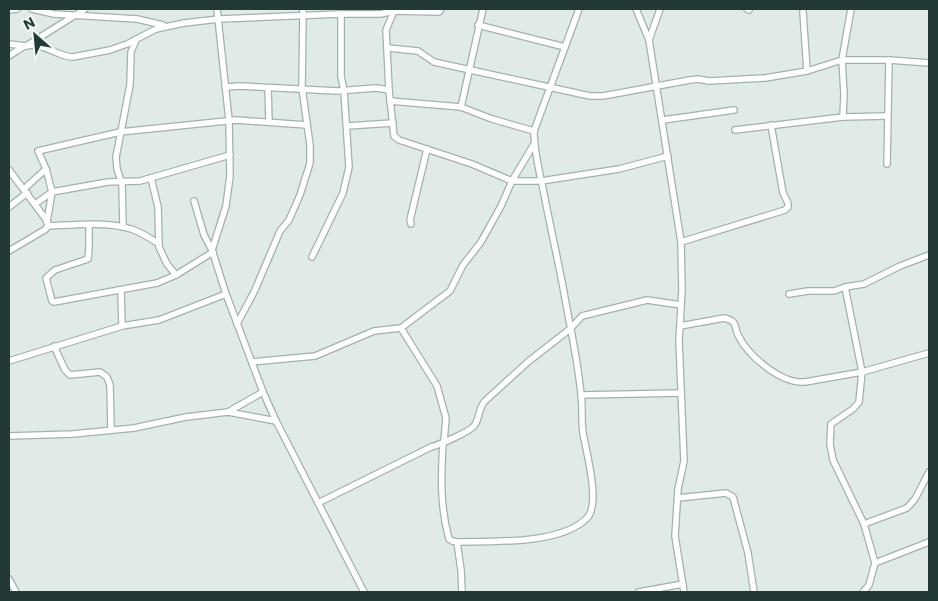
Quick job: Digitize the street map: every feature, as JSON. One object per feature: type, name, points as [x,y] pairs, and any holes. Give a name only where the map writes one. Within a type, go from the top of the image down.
[{"type":"street","points":[[9,10],[17,9]]},
{"type":"street","points":[[32,9],[45,13],[74,16],[137,19],[164,26]]},
{"type":"street","points":[[9,56],[85,9]]},
{"type":"street","points":[[89,225],[90,247],[88,259],[63,267],[47,276],[50,299],[54,302],[157,283],[176,275],[212,251],[226,206],[230,182],[229,120],[217,9]]},
{"type":"street","points":[[9,44],[48,49],[68,57],[73,57],[110,50],[164,26],[303,12],[380,14],[394,10],[439,12],[441,9]]},
{"type":"street","points":[[461,107],[483,9]]},
{"type":"street","points":[[401,328],[437,386],[446,418],[440,464],[442,502],[449,539],[456,542],[515,541],[564,532],[588,517],[592,511],[593,504],[590,468],[583,432],[581,395],[534,144],[534,131],[578,10],[571,9]]},
{"type":"street","points":[[636,9],[650,40],[681,242],[682,305],[680,326],[684,461],[678,490],[675,536],[684,592]]},
{"type":"street","points":[[650,40],[660,9]]},
{"type":"street","points":[[843,117],[842,60],[851,9]]},
{"type":"street","points":[[394,10],[386,30],[390,101],[396,139],[472,164],[512,181],[541,181],[618,169],[668,156]]},
{"type":"street","points":[[238,324],[280,231],[289,220],[300,195],[311,156],[302,88],[303,12]]},
{"type":"street","points":[[803,12],[806,71]]},
{"type":"street","points":[[312,257],[343,193],[349,167],[344,91],[341,76],[341,14]]},
{"type":"street","points":[[478,25],[565,47]]},
{"type":"street","points":[[123,227],[121,181],[116,163],[120,132],[130,85],[131,52],[136,39]]},
{"type":"street","points":[[388,48],[416,50],[434,62],[590,96],[603,96],[698,79],[709,81],[748,80],[806,71],[842,60],[889,60],[929,63]]},
{"type":"street","points":[[887,164],[889,60]]},
{"type":"street","points":[[226,87],[302,88],[344,91],[376,88],[389,90]]},
{"type":"street","points":[[268,88],[269,122]]},
{"type":"street","points":[[390,101],[461,107],[492,119],[534,131]]},
{"type":"street","points":[[663,120],[734,110]]},
{"type":"street","points":[[735,130],[843,117],[887,116]]},
{"type":"street","points":[[48,224],[52,192],[46,169],[38,151],[120,132],[229,120],[245,119],[307,125]]},
{"type":"street","points":[[347,126],[393,123]]},
{"type":"street","points":[[681,242],[785,210],[788,207],[783,193],[771,125]]},
{"type":"street","points":[[252,362],[315,356],[374,331],[401,328],[438,300],[450,290],[463,265],[480,242],[534,144]]},
{"type":"street","points":[[411,224],[410,220],[427,149]]},
{"type":"street","points":[[35,204],[52,192],[121,181],[140,181],[230,155]]},
{"type":"street","points":[[9,207],[46,169]]},
{"type":"street","points":[[9,170],[48,224]]},
{"type":"street","points":[[151,178],[158,206],[159,244],[162,257],[176,275]]},
{"type":"street","points":[[194,201],[201,229],[212,251],[263,392],[364,592]]},
{"type":"street","points":[[9,251],[48,224],[123,227],[137,231],[159,244]]},
{"type":"street","points":[[789,294],[834,291],[864,284],[900,266],[929,255]]},
{"type":"street","points":[[845,287],[862,372],[859,402],[853,409],[831,424],[830,432],[833,460],[864,524],[875,563],[868,585],[863,592]]},
{"type":"street","points":[[121,290],[122,326]]},
{"type":"street","points":[[9,361],[122,326],[159,320],[226,294]]},
{"type":"street","points":[[318,503],[431,447],[465,433],[474,426],[481,405],[529,361],[587,313],[638,301],[653,300],[682,305]]},
{"type":"street","points":[[680,326],[724,318],[729,319],[734,323],[738,335],[751,353],[766,368],[789,381],[797,383],[862,372],[929,352]]},
{"type":"street","points":[[54,346],[65,370],[70,375],[100,372],[107,377],[110,385],[111,429]]},
{"type":"street","points":[[228,412],[263,392]]},
{"type":"street","points":[[581,395],[681,393]]},
{"type":"street","points":[[9,436],[73,434],[134,428],[186,417],[228,412],[276,421]]},
{"type":"street","points":[[864,524],[907,508],[916,499],[929,472]]},
{"type":"street","points":[[678,498],[726,493],[733,497],[748,553],[754,592]]},
{"type":"street","points":[[456,542],[461,570],[462,592]]},
{"type":"street","points":[[875,563],[929,542]]},
{"type":"street","points":[[9,579],[16,592]]},
{"type":"street","points":[[639,592],[683,584]]}]
